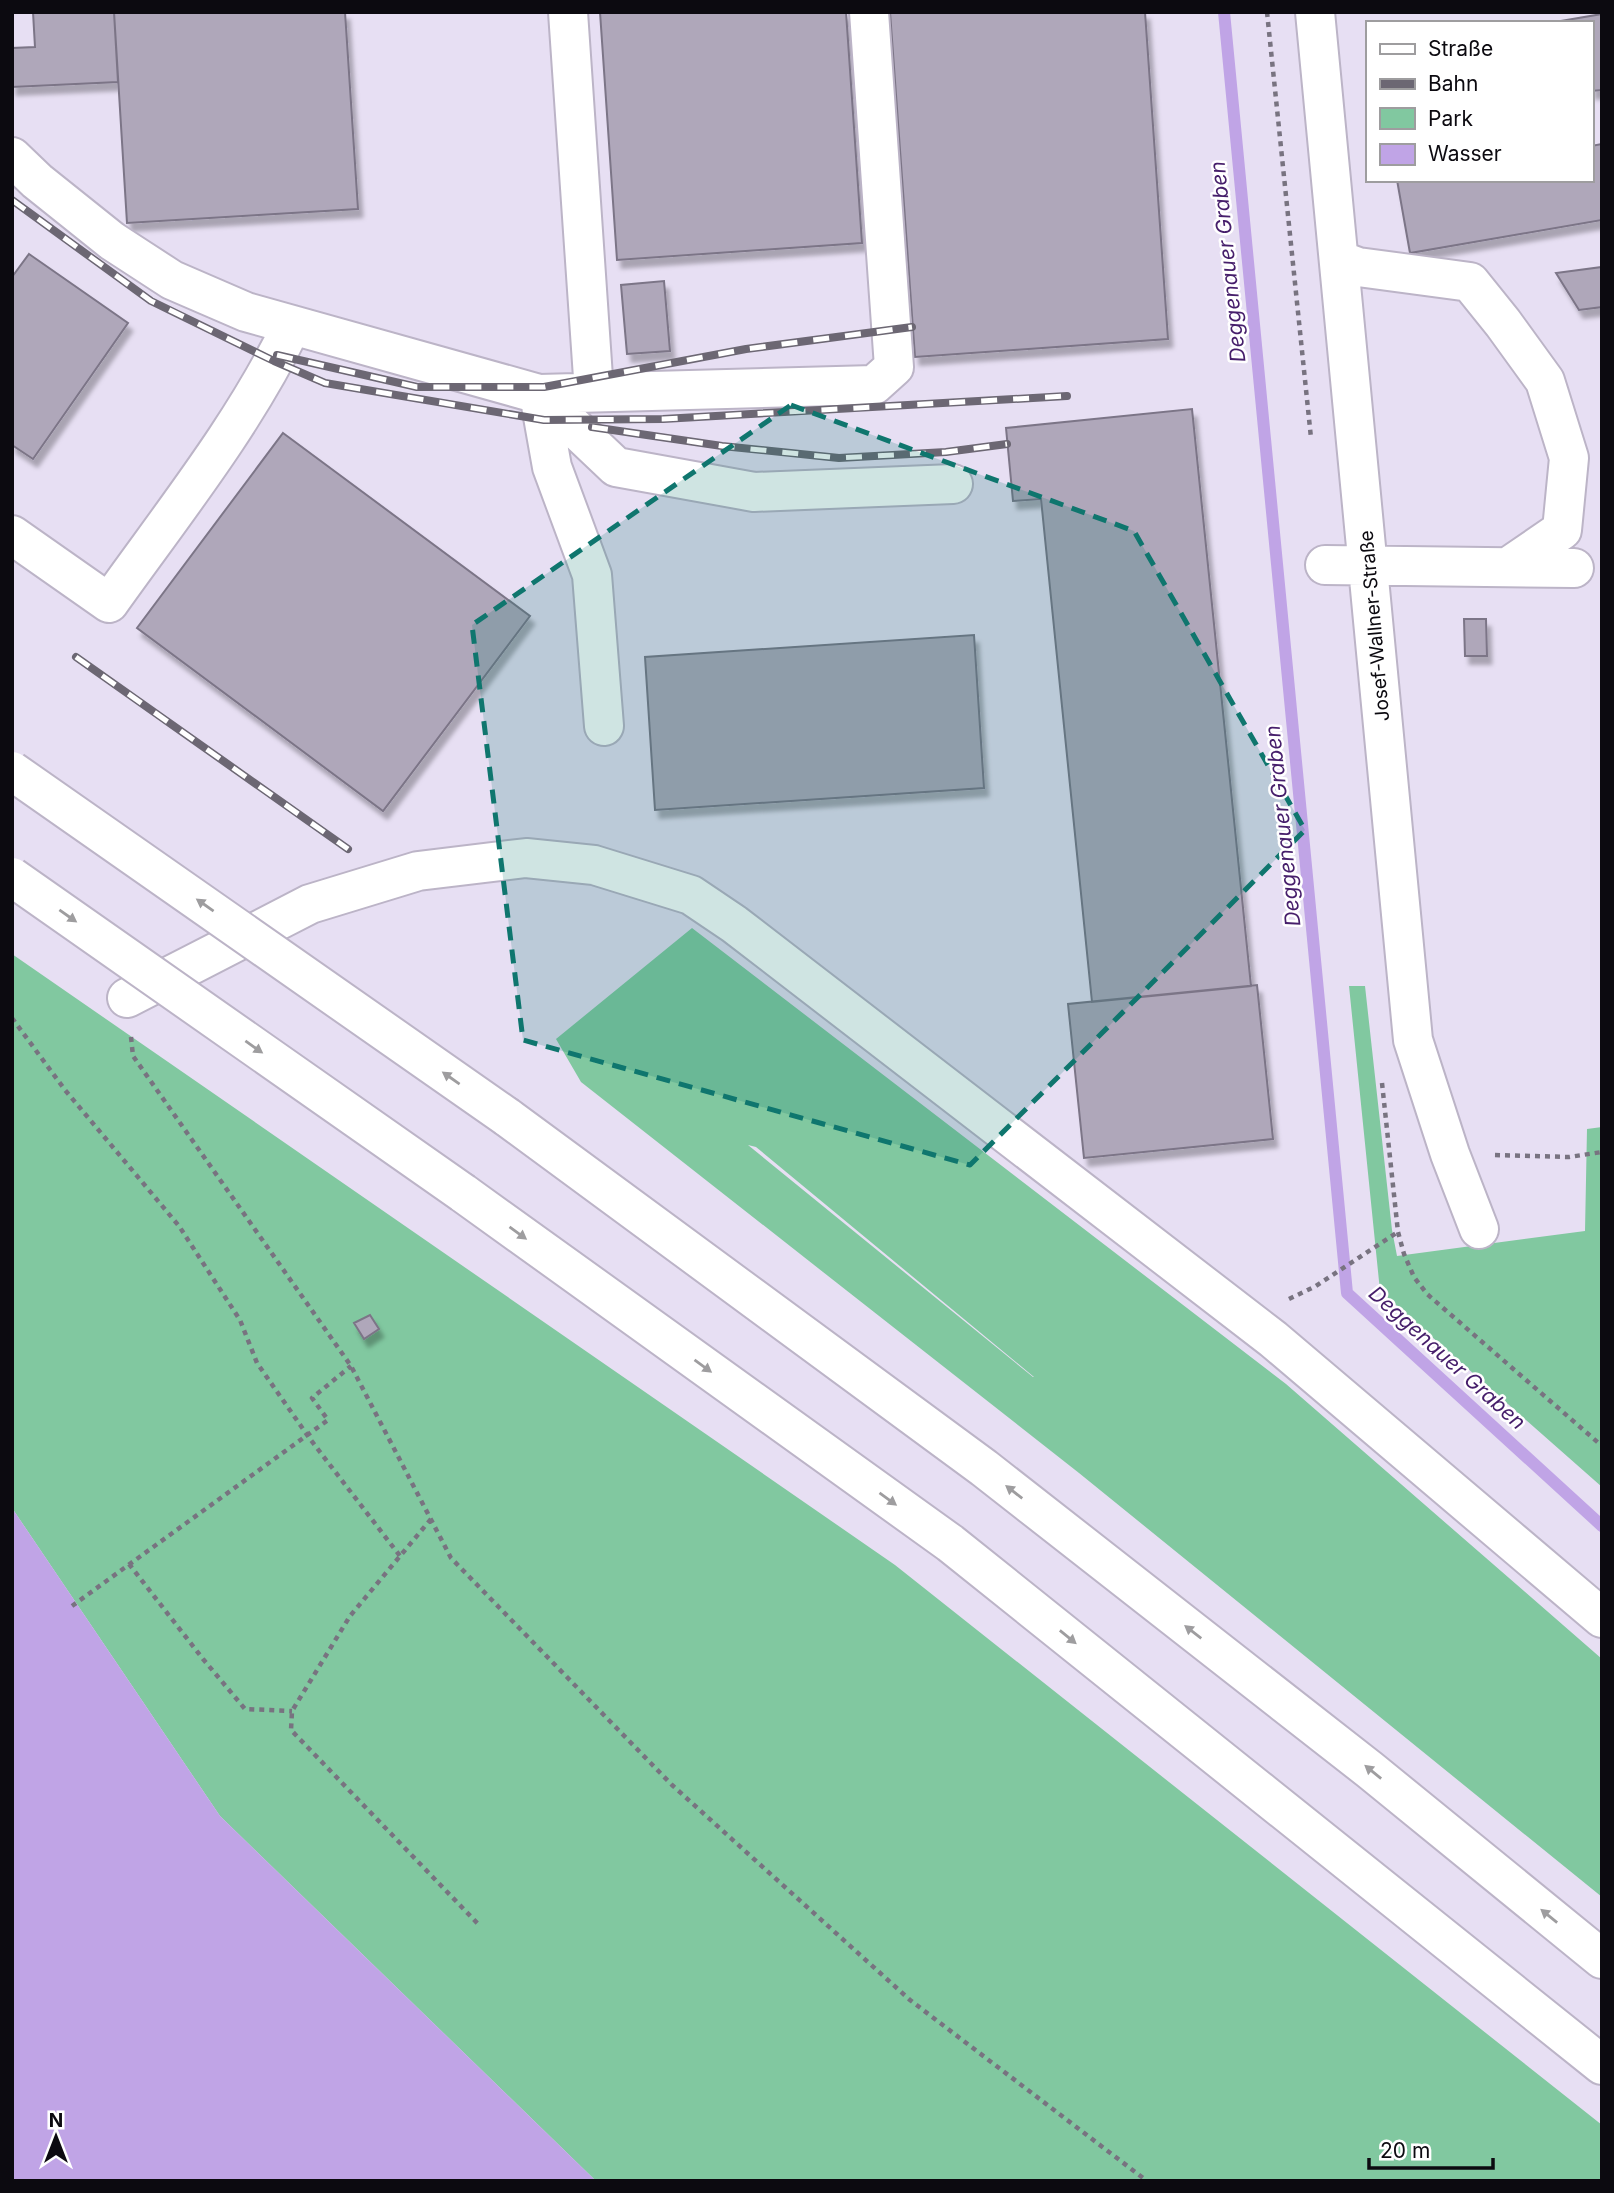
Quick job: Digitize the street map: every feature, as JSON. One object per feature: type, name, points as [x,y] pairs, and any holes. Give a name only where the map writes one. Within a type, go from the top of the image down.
[{"type":"main road","points":[[568,12],[594,392]]},
{"type":"main road","points":[[12,157],[37,181],[112,241],[172,280],[246,312],[539,394],[874,385],[894,366],[869,12]]},
{"type":"main road","name":"Josef-Wallner-Straße","points":[[1315,12],[1413,1040],[1450,1154],[1479,1229]]},
{"type":"main road","points":[[1339,260],[1359,267],[1470,282],[1545,381],[1569,458],[1562,530],[1508,567]]},
{"type":"main road","points":[[12,535],[109,603],[244,412],[292,325]]},
{"type":"main road","points":[[539,394],[615,467],[754,492],[953,484]]},
{"type":"main road","points":[[539,394],[552,467],[592,575],[604,726]]},
{"type":"main road","points":[[1325,565],[1574,568]]},
{"type":"main road","points":[[12,771],[507,1117],[985,1468],[1370,1770],[1602,1959]]},
{"type":"main road","points":[[127,998],[310,904],[418,871],[526,858],[594,865],[691,895],[734,924],[1273,1339],[1602,1618]]},
{"type":"main road","points":[[12,877],[463,1193],[950,1544],[1602,2066]]},
{"type":"path","points":[[127,998],[133,1056],[351,1366],[451,1558],[671,1784],[910,2000],[1147,2181]]},
{"type":"path","points":[[12,1018],[65,1090],[179,1226],[240,1320],[257,1363],[400,1556]]},
{"type":"path","points":[[1450,1154],[1569,1157],[1602,1152]]},
{"type":"path","points":[[1314,1287],[1384,1243],[1398,1229],[1413,1277],[1427,1294],[1602,1446]]},
{"type":"path","points":[[72,1606],[328,1420],[312,1398],[351,1366]]},
{"type":"path","points":[[431,1519],[350,1616],[292,1711],[291,1730],[480,1926]]},
{"type":"path","points":[[129,1564],[202,1660],[245,1709],[292,1711]]},
{"type":"highlighted area","points":[[791,405],[1134,531],[1305,830],[970,1165],[523,1040],[472,625]]},
{"type":"green space","points":[[692,928],[1286,1384],[1602,1659],[1602,1897],[1079,1473],[581,1082],[556,1039]],"holes":[[[748,1145],[756,1147],[1034,1377]]]},
{"type":"green space","points":[[12,954],[895,1565],[1602,2125],[1602,2181],[596,2181],[220,1816],[12,1508]]},
{"type":"green space","points":[[1349,986],[1365,986],[1397,1256],[1585,1231],[1587,1129],[1602,1127],[1602,1487],[1380,1291]]},
{"type":"water","points":[[12,1508],[220,1816],[596,2181],[12,2181]]},
{"type":"building","points":[[33,12],[114,12],[118,82],[12,87],[12,48],[35,47]]},
{"type":"building","points":[[114,12],[345,12],[358,209],[127,223]]},
{"type":"building","points":[[600,12],[846,12],[862,243],[617,260]]},
{"type":"building","points":[[890,12],[1145,12],[1168,339],[915,357]]},
{"type":"building","points":[[1602,14],[1602,90],[1593,91],[1593,21],[1561,21]]},
{"type":"building","points":[[1602,144],[1602,220],[1410,253],[1397,182],[1593,182],[1593,146]]},
{"type":"building","points":[[29,254],[128,323],[33,459],[12,445],[12,277]]},
{"type":"building","points":[[1602,267],[1602,307],[1579,310],[1556,273]]},
{"type":"building","points":[[664,281],[670,351],[627,354],[621,285]]},
{"type":"building","points":[[1192,409],[1251,986],[1092,1002],[1041,499],[1013,501],[1006,428]]},
{"type":"building","points":[[283,433],[530,616],[383,811],[137,628]]},
{"type":"building","points":[[1464,619],[1486,619],[1487,656],[1465,656]]},
{"type":"building","points":[[974,635],[984,788],[655,810],[645,657]]},
{"type":"building","points":[[1257,985],[1273,1139],[1084,1158],[1068,1004]]},
{"type":"building","points":[[370,1315],[379,1329],[364,1339],[354,1323]]},
{"type":"waterway","name":"Deggenauer Graben","points":[[1224,12],[1347,1293],[1602,1526]]},
{"type":"railway","points":[[12,200],[151,301],[325,383],[544,420],[663,419],[1067,396]]},
{"type":"railway","points":[[277,355],[417,387],[544,387],[746,349],[912,327]]},
{"type":"railway","points":[[592,427],[722,446],[839,458],[946,452],[1007,444]]},
{"type":"railway","points":[[76,657],[348,849]]}]
